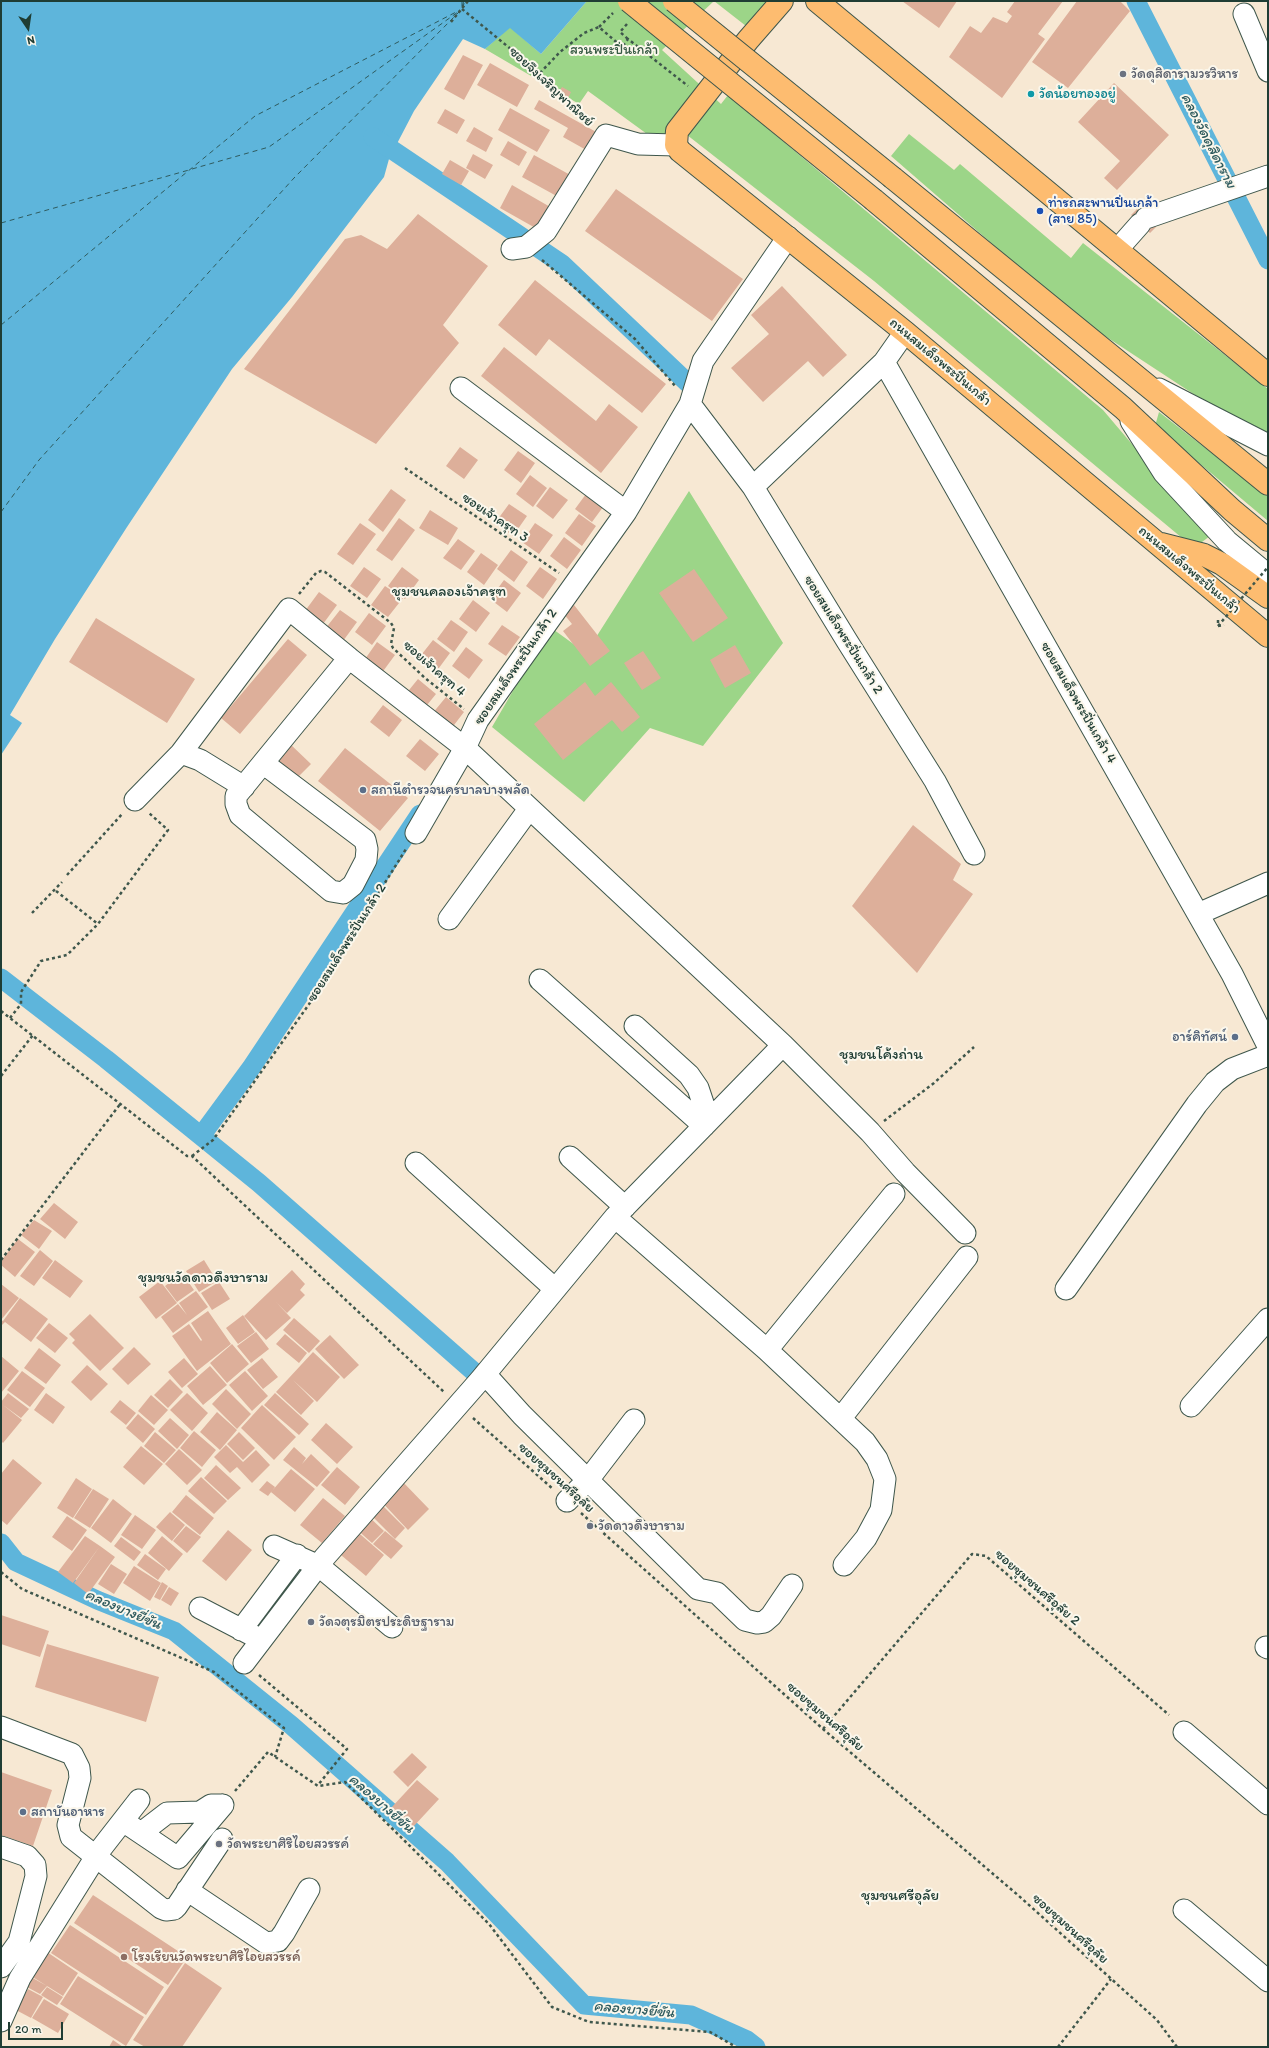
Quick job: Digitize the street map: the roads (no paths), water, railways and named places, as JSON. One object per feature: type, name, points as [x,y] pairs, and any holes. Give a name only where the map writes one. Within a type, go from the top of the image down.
[{"type":"main road","points":[[674,1],[1268,484]]},
{"type":"main road","points":[[676,145],[677,131],[748,40],[782,1]]},
{"type":"main road","points":[[817,1],[1268,375]]},
{"type":"main road","points":[[622,6],[874,200],[1124,408],[1232,510],[1268,540]]},
{"type":"main road","name":"ถนนสมเด็จพระปิ่นเกล้า","points":[[676,145],[686,158],[788,237],[906,332],[1268,636]]},
{"type":"main road","points":[[1158,544],[1204,555],[1222,564],[1268,597]]},
{"type":"street","points":[[1244,14],[1268,72]]},
{"type":"street","name":"ซอยจึงเจริญพาณิชย์","points":[[519,248],[546,231],[606,135],[638,144],[676,145]]},
{"type":"street","points":[[1117,250],[1143,221],[1268,176]]},
{"type":"street","points":[[690,404],[703,361],[788,237]]},
{"type":"street","points":[[753,487],[884,362],[906,332]]},
{"type":"street","name":"ซอยสมเด็จพระปิ่นเกล้า 4","points":[[884,362],[1232,974],[1268,1046]]},
{"type":"street","points":[[1134,375],[1268,445]]},
{"type":"street","points":[[461,388],[626,512]]},
{"type":"street","name":"ซอยสมเด็จพระปิ่นเกล้า 2","points":[[416,833],[465,748],[478,720],[626,512],[690,404],[753,487],[846,641],[935,781],[974,854]]},
{"type":"street","points":[[1124,408],[1164,473],[1227,541],[1268,575]]},
{"type":"street","points":[[135,800],[181,753],[289,609],[349,658],[465,748],[783,1045],[870,1132],[905,1172],[965,1232]]},
{"type":"street","points":[[263,762],[365,840],[367,849],[366,860],[354,885],[342,893],[331,891],[240,815],[236,804],[236,796],[263,762],[349,658]]},
{"type":"street","points":[[181,753],[200,760],[244,787]]},
{"type":"street","points":[[449,919],[529,808]]},
{"type":"street","points":[[1198,914],[1268,883]]},
{"type":"street","points":[[540,980],[709,1121]]},
{"type":"street","points":[[635,1026],[689,1075],[698,1088],[709,1121]]},
{"type":"street","points":[[244,1663],[318,1566],[457,1404],[485,1374],[620,1212],[783,1045]]},
{"type":"street","points":[[1066,1289],[1197,1104],[1215,1082],[1232,1069],[1268,1055]]},
{"type":"street","points":[[570,1157],[620,1212],[841,1418],[865,1442],[877,1459],[885,1480],[881,1510],[866,1538],[844,1564]]},
{"type":"street","points":[[416,1163],[555,1289]]},
{"type":"street","points":[[767,1350],[894,1194]]},
{"type":"street","points":[[841,1418],[967,1257]]},
{"type":"street","points":[[1191,1406],[1268,1318]]},
{"type":"street","points":[[485,1374],[522,1415],[698,1589],[717,1593],[745,1620],[752,1622],[764,1622],[771,1616],[792,1584]]},
{"type":"street","points":[[567,1501],[588,1480],[634,1420]]},
{"type":"street","points":[[274,1546],[297,1555],[318,1566],[392,1627]]},
{"type":"street","points":[[241,1630],[297,1555]]},
{"type":"street","points":[[200,1608],[262,1640]]},
{"type":"street","points":[[1,1727],[72,1754],[79,1768],[80,1778],[68,1831],[73,1839],[95,1858],[166,1910],[174,1909],[177,1906],[222,1839]]},
{"type":"street","points":[[1184,1732],[1268,1804]]},
{"type":"street","points":[[1,2021],[20,1978],[95,1858],[139,1800]]},
{"type":"street","points":[[123,1820],[141,1833],[178,1858],[223,1805],[211,1805],[200,1812],[167,1813],[141,1833]]},
{"type":"street","points":[[1,1847],[27,1856],[35,1865],[36,1876],[19,1942],[1,1967]]},
{"type":"street","points":[[188,1890],[266,1943],[278,1941],[309,1889]]},
{"type":"street","points":[[1184,1910],[1268,1981]]},
{"type":"water","points":[[1,1],[587,1],[541,54],[510,28],[485,49],[463,39],[414,111],[389,159],[384,177],[292,297],[232,369],[127,527],[55,639],[10,715],[22,723],[1,755]]},
{"type":"waterway","name":"คลองวัดดุสิดาราม","points":[[1136,1],[1268,260]]},
{"type":"waterway","points":[[373,137],[562,264],[692,387]]},
{"type":"waterway","points":[[201,1136],[251,1068],[420,814]]},
{"type":"waterway","points":[[1,978],[106,1059],[259,1183],[473,1371]]},
{"type":"waterway","name":"คลองบางยี่ขัน","points":[[1,1543],[16,1562],[97,1600],[174,1631],[291,1725],[447,1862],[584,2005],[691,2015],[747,2040],[756,2047]]},
{"type":"place","name":"วัดดุสิดารามวรวิหาร","points":[[1123,74]]},
{"type":"place","name":"วัดน้อยทองอยู่","points":[[1031,94]]},
{"type":"place","name":"ท่ารถสะพานปิ่นเกล้า (สาย 85)","points":[[1040,211]]},
{"type":"place","name":"สถานีตำรวจนครบาลบางพลัด","points":[[363,790]]},
{"type":"place","name":"อาร์คิทัศน์","points":[[1235,1037]]},
{"type":"place","name":"วัดดาวดึงษาราม","points":[[590,1526]]},
{"type":"place","name":"วัดจตุรมิตรประดิษฐาราม","points":[[311,1622]]},
{"type":"place","name":"สถาบันอาหาร","points":[[23,1812]]},
{"type":"place","name":"วัดพระยาศิริไอยสวรรค์","points":[[219,1844]]},
{"type":"place","name":"โรงเรียนวัดพระยาศิริไอยสวรรค์","points":[[124,1957]]},
{"type":"district","name":"ชุมชนคลองเจ้าครุฑ","points":[[449,592]]},
{"type":"district","name":"ชุมชนโค้งถ่าน","points":[[881,1055]]},
{"type":"district","name":"ชุมชนวัดดาวดึงษาราม","points":[[203,1278]]},
{"type":"district","name":"ชุมชนศรีอุลัย","points":[[900,1896]]},
{"type":"park label","name":"สวนพระปิ่นเกล้า","points":[[614,50]]}]
